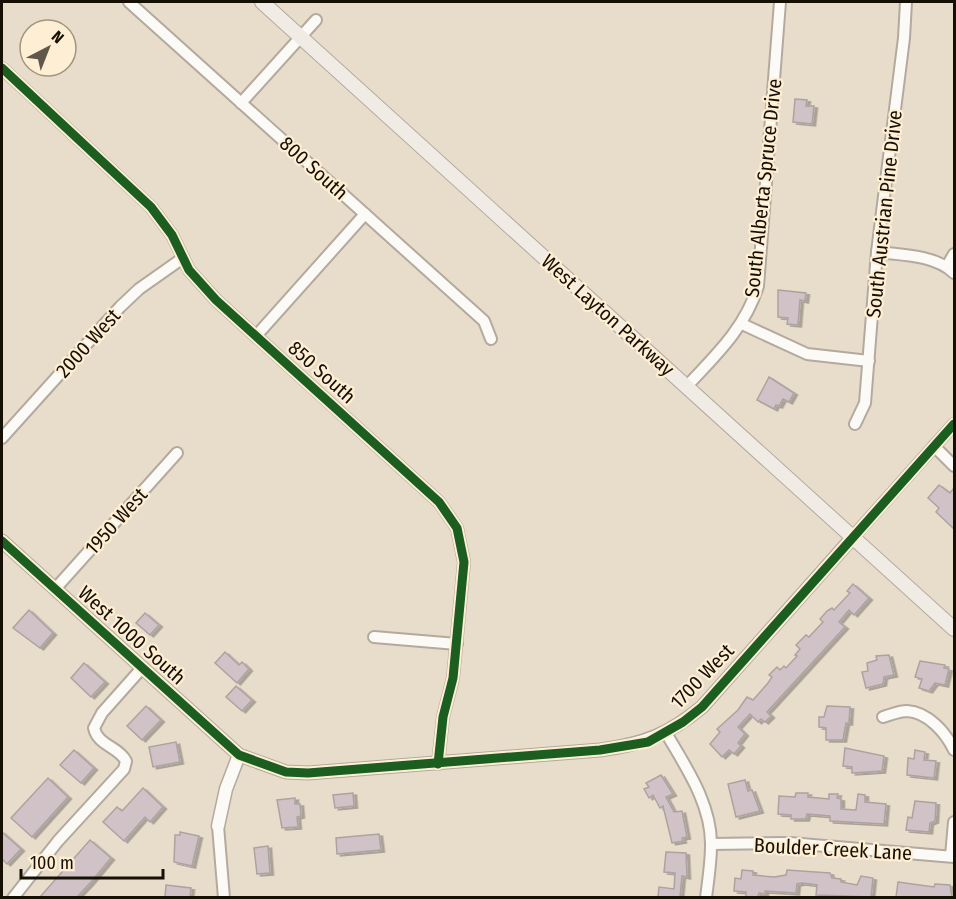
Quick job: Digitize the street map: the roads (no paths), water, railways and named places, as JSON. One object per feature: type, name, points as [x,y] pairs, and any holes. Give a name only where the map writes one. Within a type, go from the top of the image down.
[{"type":"main road","name":"West Layton Parkway","points":[[262,2],[954,629]]},
{"type":"street","name":"800 South","points":[[129,2],[484,321],[490,339]]},
{"type":"street","name":"South Alberta Spruce Drive","points":[[687,386],[742,324],[751,308],[758,286],[780,2]]},
{"type":"street","name":"South Austrian Pine Drive","points":[[855,424],[865,403],[877,252],[904,38],[906,2]]},
{"type":"street","points":[[241,103],[316,20]]},
{"type":"street","name":"850 South","points":[[2,68],[151,207],[172,235],[183,258],[205,290],[440,502],[452,519],[461,539],[465,561],[453,678],[443,717],[438,764]]},
{"type":"street","points":[[256,336],[365,214]]},
{"type":"street","points":[[877,252],[931,260],[951,269],[954,254]]},
{"type":"street","name":"2000 West","points":[[2,436],[120,307],[139,289],[183,258]]},
{"type":"street","points":[[742,324],[807,354],[869,361]]},
{"type":"street","name":"1700 West","points":[[239,755],[286,772],[308,773],[610,749],[648,741],[666,733],[702,706],[954,424]]},
{"type":"street","points":[[934,446],[954,466]]},
{"type":"street","name":"1950 West","points":[[55,589],[177,453]]},
{"type":"street","name":"West 1000 South","points":[[2,541],[239,755]]},
{"type":"street","points":[[374,637],[457,644]]},
{"type":"street","points":[[13,897],[58,841],[124,769],[126,761],[122,753],[102,742],[94,728],[102,713],[142,668]]},
{"type":"street","points":[[883,717],[907,711],[927,718],[942,730],[954,750]]},
{"type":"street","points":[[666,733],[696,785],[706,812],[712,844],[706,897]]},
{"type":"street","points":[[224,897],[218,826],[226,789],[239,755]]},
{"type":"street","points":[[953,857],[954,822]]},
{"type":"street","name":"Boulder Creek Lane","points":[[712,844],[790,843],[953,857]]}]
